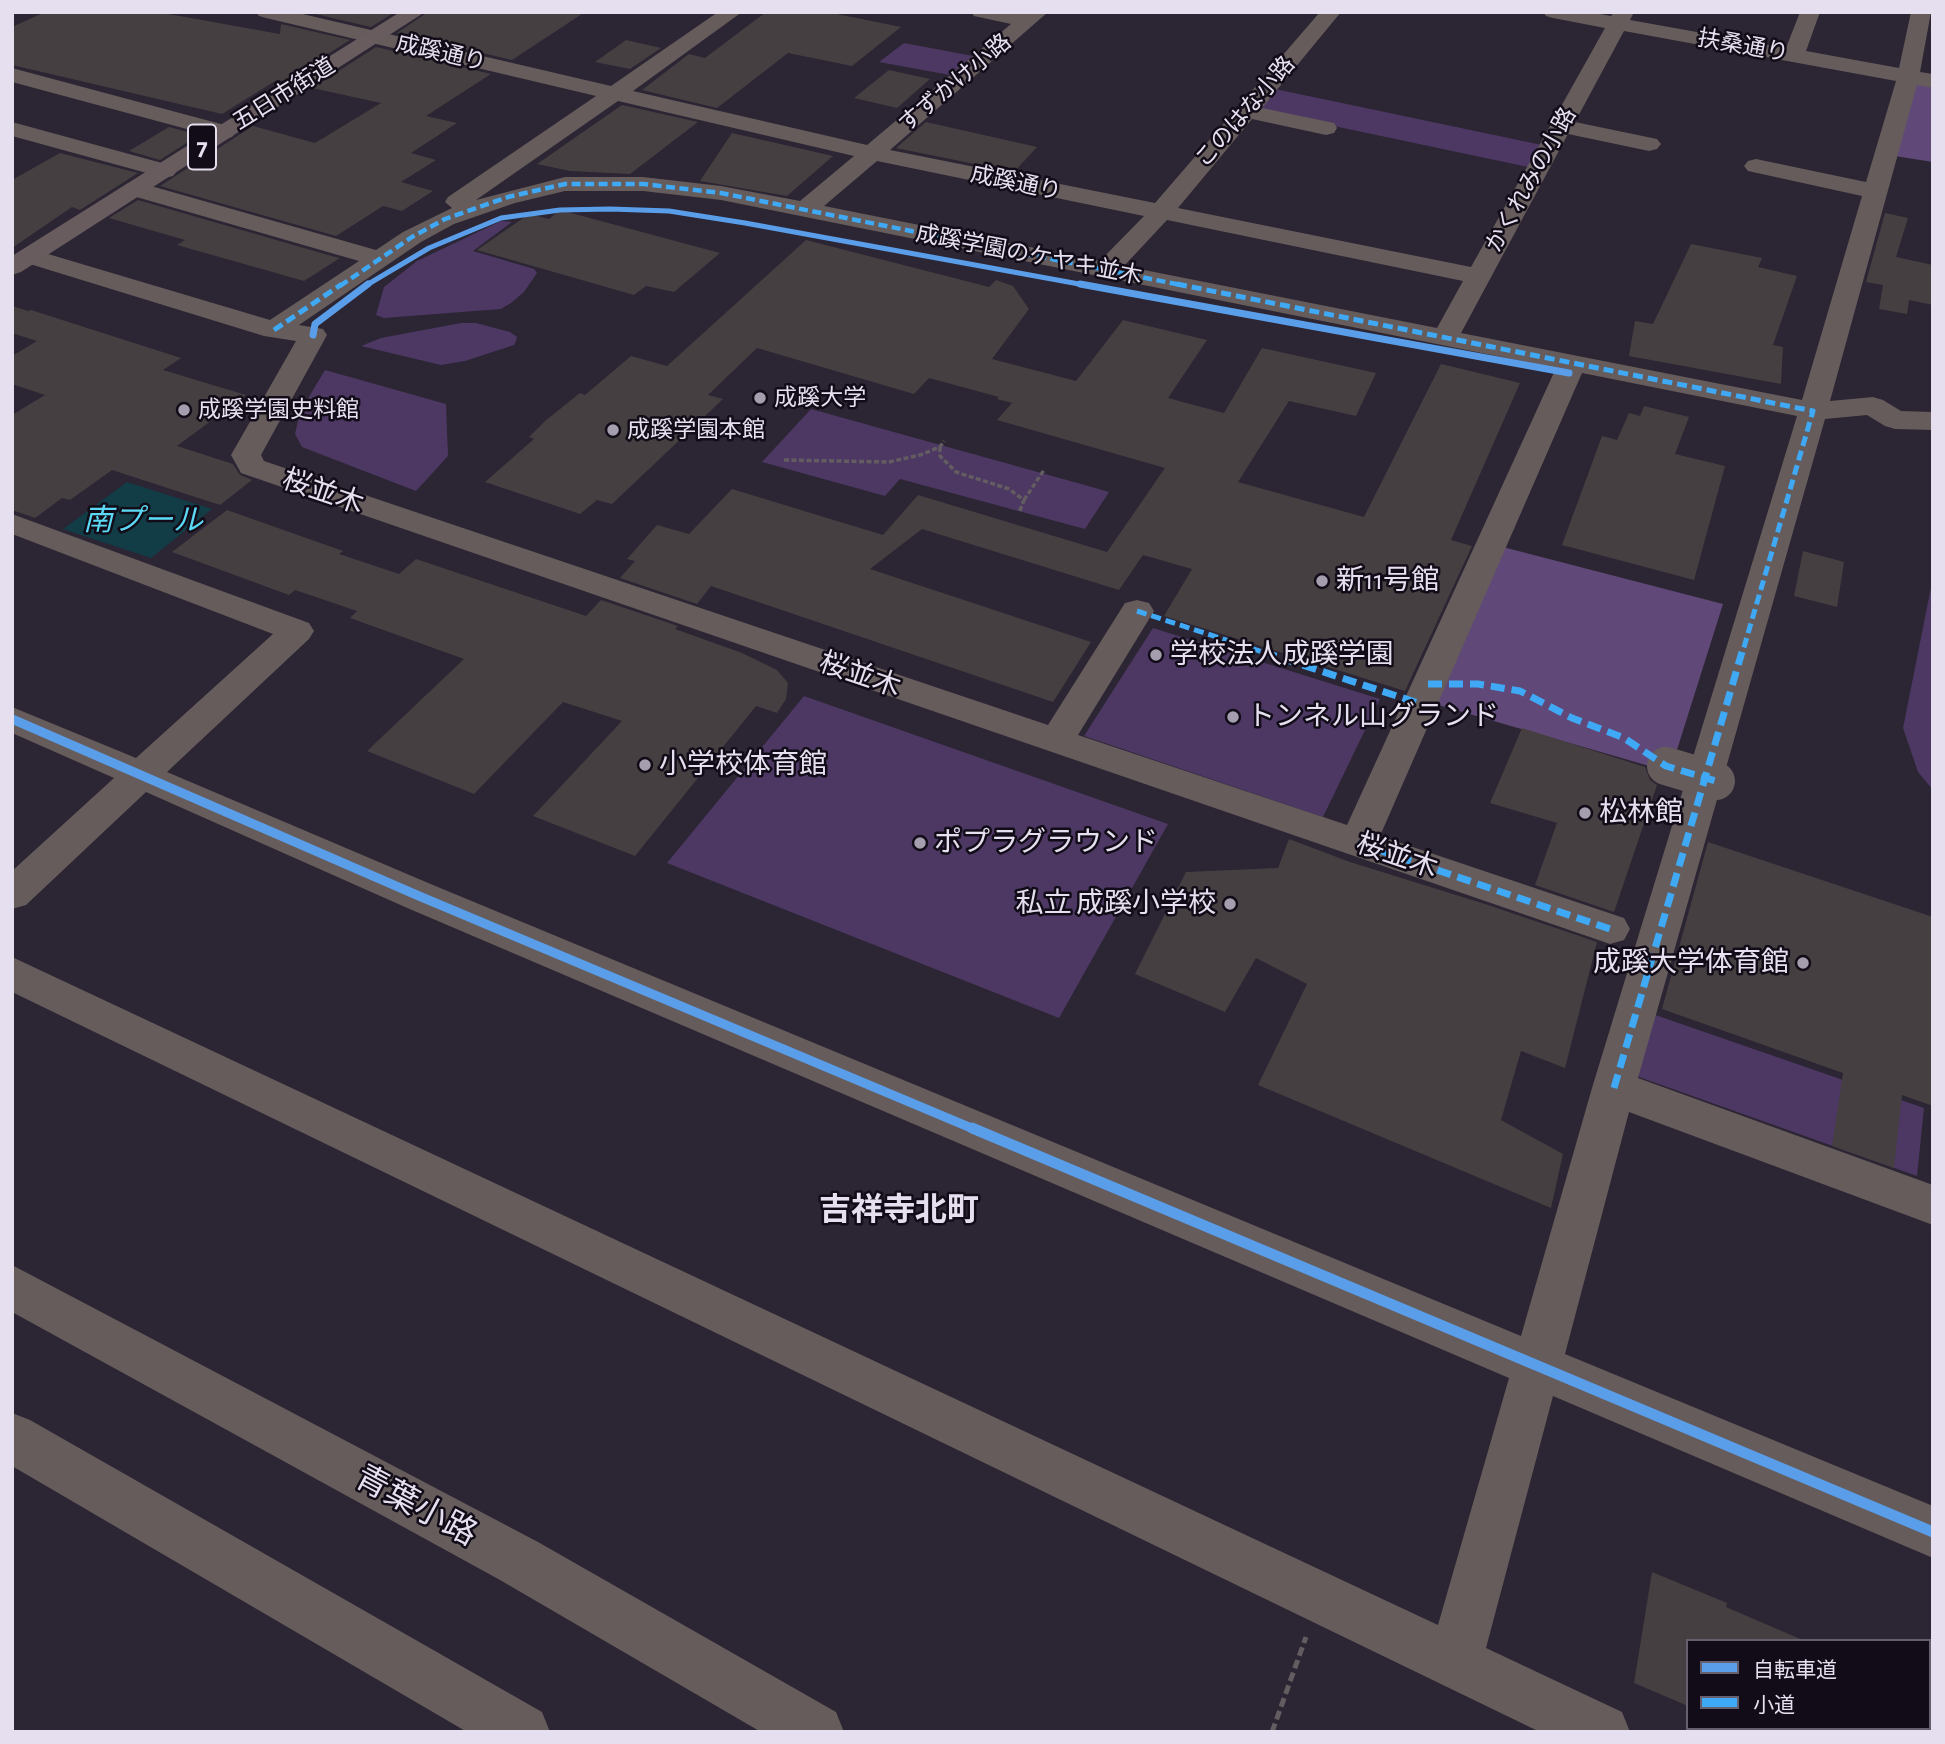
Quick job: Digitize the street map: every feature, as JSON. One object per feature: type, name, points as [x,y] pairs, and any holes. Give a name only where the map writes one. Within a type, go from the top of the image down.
[{"type":"main road","name":"五日市街道","points":[[21,262],[415,12]]},
{"type":"street","name":"成蹊通り","points":[[266,12],[871,153],[1477,275]]},
{"type":"street","points":[[445,219],[454,204],[469,192],[732,12]]},
{"type":"street","points":[[981,12],[1033,17]]},
{"type":"street","name":"このはな小路","points":[[1106,270],[1160,213],[1331,12]]},
{"type":"street","name":"扶桑通り","points":[[1553,12],[1620,18],[1691,37],[1933,81]]},
{"type":"street","points":[[1691,37],[1704,12]]},
{"type":"street","points":[[1794,55],[1810,12]]},
{"type":"street","name":"すずかけ小路","points":[[805,210],[1033,17]]},
{"type":"street","name":"かくれみの小路","points":[[1445,337],[1620,18]]},
{"type":"street","points":[[1455,1661],[1614,1088],[1813,411],[1873,191],[1924,24]]},
{"type":"street","points":[[12,75],[224,132]]},
{"type":"street","points":[[1246,111],[1326,128]]},
{"type":"street","points":[[1562,126],[1649,144]]},
{"type":"street","points":[[12,129],[165,171]]},
{"type":"street","points":[[1756,166],[1873,191]]},
{"type":"street","name":"成蹊学園のケヤキ並木","points":[[274,330],[379,259],[445,219],[508,197],[565,184],[684,187],[1813,411],[1873,406],[1895,420],[1933,421]]},
{"type":"street","points":[[135,189],[379,259]]},
{"type":"street","points":[[21,262],[92,275],[274,330]]},
{"type":"street","name":"桜並木","points":[[274,330],[313,335],[246,455],[252,467],[1611,929]]},
{"type":"street","points":[[1358,843],[1418,703],[1573,362]]},
{"type":"street","points":[[12,523],[297,631],[12,894]]},
{"type":"street","points":[[1056,741],[1137,611]]},
{"type":"street","points":[[12,719],[445,907],[1933,1532]]},
{"type":"street","points":[[1666,766],[1716,781]]},
{"type":"street","points":[[12,973],[1602,1732]]},
{"type":"street","points":[[1614,1088],[1933,1205]]},
{"type":"street","name":"青葉小路","points":[[12,1287],[519,1561],[816,1732]]},
{"type":"street","points":[[12,1438],[522,1732]]},
{"type":"path","points":[[944,441],[940,447],[940,456],[956,472],[1009,489],[1024,500]]},
{"type":"path","points":[[784,460],[889,462],[940,447]]},
{"type":"path","points":[[1019,513],[1024,500],[1044,470]]},
{"type":"path","points":[[1272,1732],[1321,1596]]},
{"type":"shaded area","points":[[904,43],[973,56],[950,75],[879,62]]},
{"type":"shaded area","points":[[1911,79],[1933,83],[1933,162],[1882,154]]},
{"type":"shaded area","points":[[1275,89],[1542,145],[1528,167],[1258,110]]},
{"type":"shaded area","points":[[501,221],[512,222],[473,251],[534,269],[537,273],[524,292],[511,303],[501,309],[384,318],[376,315],[384,287],[417,261]]},
{"type":"shaded area","points":[[461,323],[476,323],[510,332],[517,337],[516,341],[514,345],[465,361],[441,365],[361,346],[381,338]]},
{"type":"shaded area","points":[[325,370],[446,404],[448,456],[416,491],[302,447],[295,434],[300,412]]},
{"type":"shaded area","points":[[811,409],[1109,492],[1085,529],[900,479],[885,496],[762,462]]},
{"type":"shaded area","points":[[1495,545],[1723,604],[1670,772],[1428,702]]},
{"type":"shaded area","points":[[1933,577],[1933,790],[1918,772],[1903,728]]},
{"type":"shaded area","name":"トンネル山グランド","points":[[1153,628],[1380,699],[1323,817],[1084,736]]},
{"type":"shaded area","name":"ポプラグラウンド","points":[[804,696],[1168,824],[1059,1018],[667,863]]},
{"type":"shaded area","points":[[1641,1010],[1924,1108],[1917,1176],[1625,1072]]},
{"type":"water","name":"南プール","points":[[127,482],[212,509],[151,558],[63,529]]},
{"type":"building","points":[[45,12],[157,12],[280,34],[281,24],[350,40],[285,81],[277,80],[222,114],[12,65],[12,27]]},
{"type":"building","points":[[307,12],[395,12],[371,27]]},
{"type":"building","points":[[428,12],[585,12],[512,60],[397,33]]},
{"type":"building","points":[[766,12],[827,12],[901,27],[852,66],[788,53],[717,108],[642,90],[689,54],[705,58]]},
{"type":"building","points":[[626,40],[661,48],[630,69],[595,62]]},
{"type":"building","points":[[376,47],[491,74],[426,116],[457,123],[411,153],[436,160],[401,182],[433,191],[402,211],[383,206],[336,236],[160,186],[253,126],[315,143],[381,103],[312,88]]},
{"type":"building","points":[[889,70],[930,79],[897,108],[854,98]]},
{"type":"building","points":[[622,105],[698,122],[630,174],[570,171],[537,164]]},
{"type":"building","points":[[926,122],[1037,147],[1014,172],[896,148]]},
{"type":"building","points":[[169,127],[199,135],[160,160],[129,151]]},
{"type":"building","points":[[732,133],[833,156],[787,196],[700,181]]},
{"type":"building","points":[[60,153],[138,173],[80,210],[72,207],[12,248],[12,180]]},
{"type":"building","points":[[138,200],[340,258],[304,281],[177,245],[185,240],[109,218]]},
{"type":"building","points":[[560,210],[720,253],[674,292],[646,286],[634,295],[477,250],[529,214],[549,219]]},
{"type":"building","points":[[1885,213],[1908,218],[1896,257],[1933,265],[1933,305],[1909,300],[1907,314],[1879,309],[1883,285],[1866,282]]},
{"type":"building","points":[[806,240],[989,287],[996,280],[1013,286],[1029,309],[992,359],[1076,381],[1123,320],[1207,340],[1168,398],[1224,413],[1262,348],[1376,373],[1356,416],[1289,401],[1238,482],[1364,517],[1441,364],[1520,383],[1451,540],[1472,546],[1405,691],[1164,616],[1192,569],[1143,555],[1119,590],[922,529],[870,569],[1091,642],[1053,702],[711,586],[697,604],[620,578],[635,561],[627,559],[657,525],[689,534],[732,489],[883,535],[918,495],[1107,552],[1165,468],[997,420],[1012,403],[929,378],[914,394],[757,348],[708,395],[723,399],[612,504],[597,500],[580,514],[485,482],[534,439],[529,437],[545,421],[580,393],[585,395],[631,356],[667,366]]},
{"type":"building","points":[[1691,244],[1762,258],[1758,267],[1797,276],[1773,345],[1783,347],[1781,384],[1629,356],[1635,321],[1653,324]]},
{"type":"building","points":[[12,306],[181,358],[163,370],[246,395],[177,446],[233,464],[240,475],[252,480],[220,505],[112,470],[70,500],[62,498],[35,518],[12,510],[12,415],[45,395],[12,384],[12,356],[37,341],[12,333]]},
{"type":"building","points":[[1644,406],[1689,417],[1675,454],[1725,466],[1694,580],[1562,545],[1602,436],[1617,440],[1629,413],[1640,416]]},
{"type":"building","points":[[227,510],[343,551],[339,554],[399,574],[416,559],[586,616],[601,600],[678,626],[675,629],[742,653],[777,670],[788,683],[786,699],[777,713],[756,706],[635,856],[533,816],[622,721],[563,702],[474,794],[367,751],[464,659],[350,618],[357,611],[295,590],[289,595],[172,552]]},
{"type":"building","points":[[1803,551],[1844,562],[1837,607],[1794,596]]},
{"type":"building","name":"松林館","points":[[1522,728],[1645,767],[1650,780],[1657,785],[1614,912],[1535,885],[1557,823],[1490,803]]},
{"type":"building","points":[[1289,839],[1350,862],[1597,942],[1565,1068],[1521,1051],[1501,1120],[1563,1154],[1551,1208],[1258,1085],[1307,984],[1256,958],[1225,1012],[1135,974],[1186,872],[1278,868]]},
{"type":"building","name":"成蹊大学体育館","points":[[1708,842],[1933,917],[1933,1106],[1902,1095],[1894,1168],[1832,1146],[1843,1073],[1662,1009]]},
{"type":"building","points":[[1652,1572],[1727,1603],[1726,1607],[1800,1639],[1686,1639],[1686,1705],[1634,1683]]},
{"type":"marked path","points":[[274,330],[412,237],[445,219],[508,197],[565,184],[643,184],[721,193],[1813,411],[1614,1088]]},
{"type":"marked path","points":[[1137,611],[1418,703]]},
{"type":"marked path","points":[[1428,684],[1478,684],[1520,691],[1572,718],[1624,738],[1666,766],[1716,781]]},
{"type":"marked path","points":[[1358,843],[1610,929]]},
{"type":"cycle path","points":[[313,335],[315,324],[366,285],[429,248],[501,218],[560,210],[610,209],[669,211],[745,223],[1569,373]]},
{"type":"cycle path","points":[[12,719],[419,896],[1933,1532]]},
{"type":"place","name":"成蹊大学","points":[[760,398]]},
{"type":"place","name":"成蹊学園史料館","points":[[184,410]]},
{"type":"place","name":"成蹊学園本館","points":[[613,430]]},
{"type":"place","name":"新11号館","points":[[1322,581]]},
{"type":"place","name":"学校法人成蹊学園","points":[[1156,655]]},
{"type":"place","name":"トンネル山グランド","points":[[1233,717]]},
{"type":"place","name":"小学校体育館","points":[[645,765]]},
{"type":"place","name":"松林館","points":[[1585,813]]},
{"type":"place","name":"ポプラグラウンド","points":[[920,843]]},
{"type":"place","name":"私立 成蹊小学校","points":[[1230,904]]},
{"type":"place","name":"成蹊大学体育館","points":[[1803,963]]},
{"type":"district","name":"吉祥寺北町","points":[[899,1210]]}]
